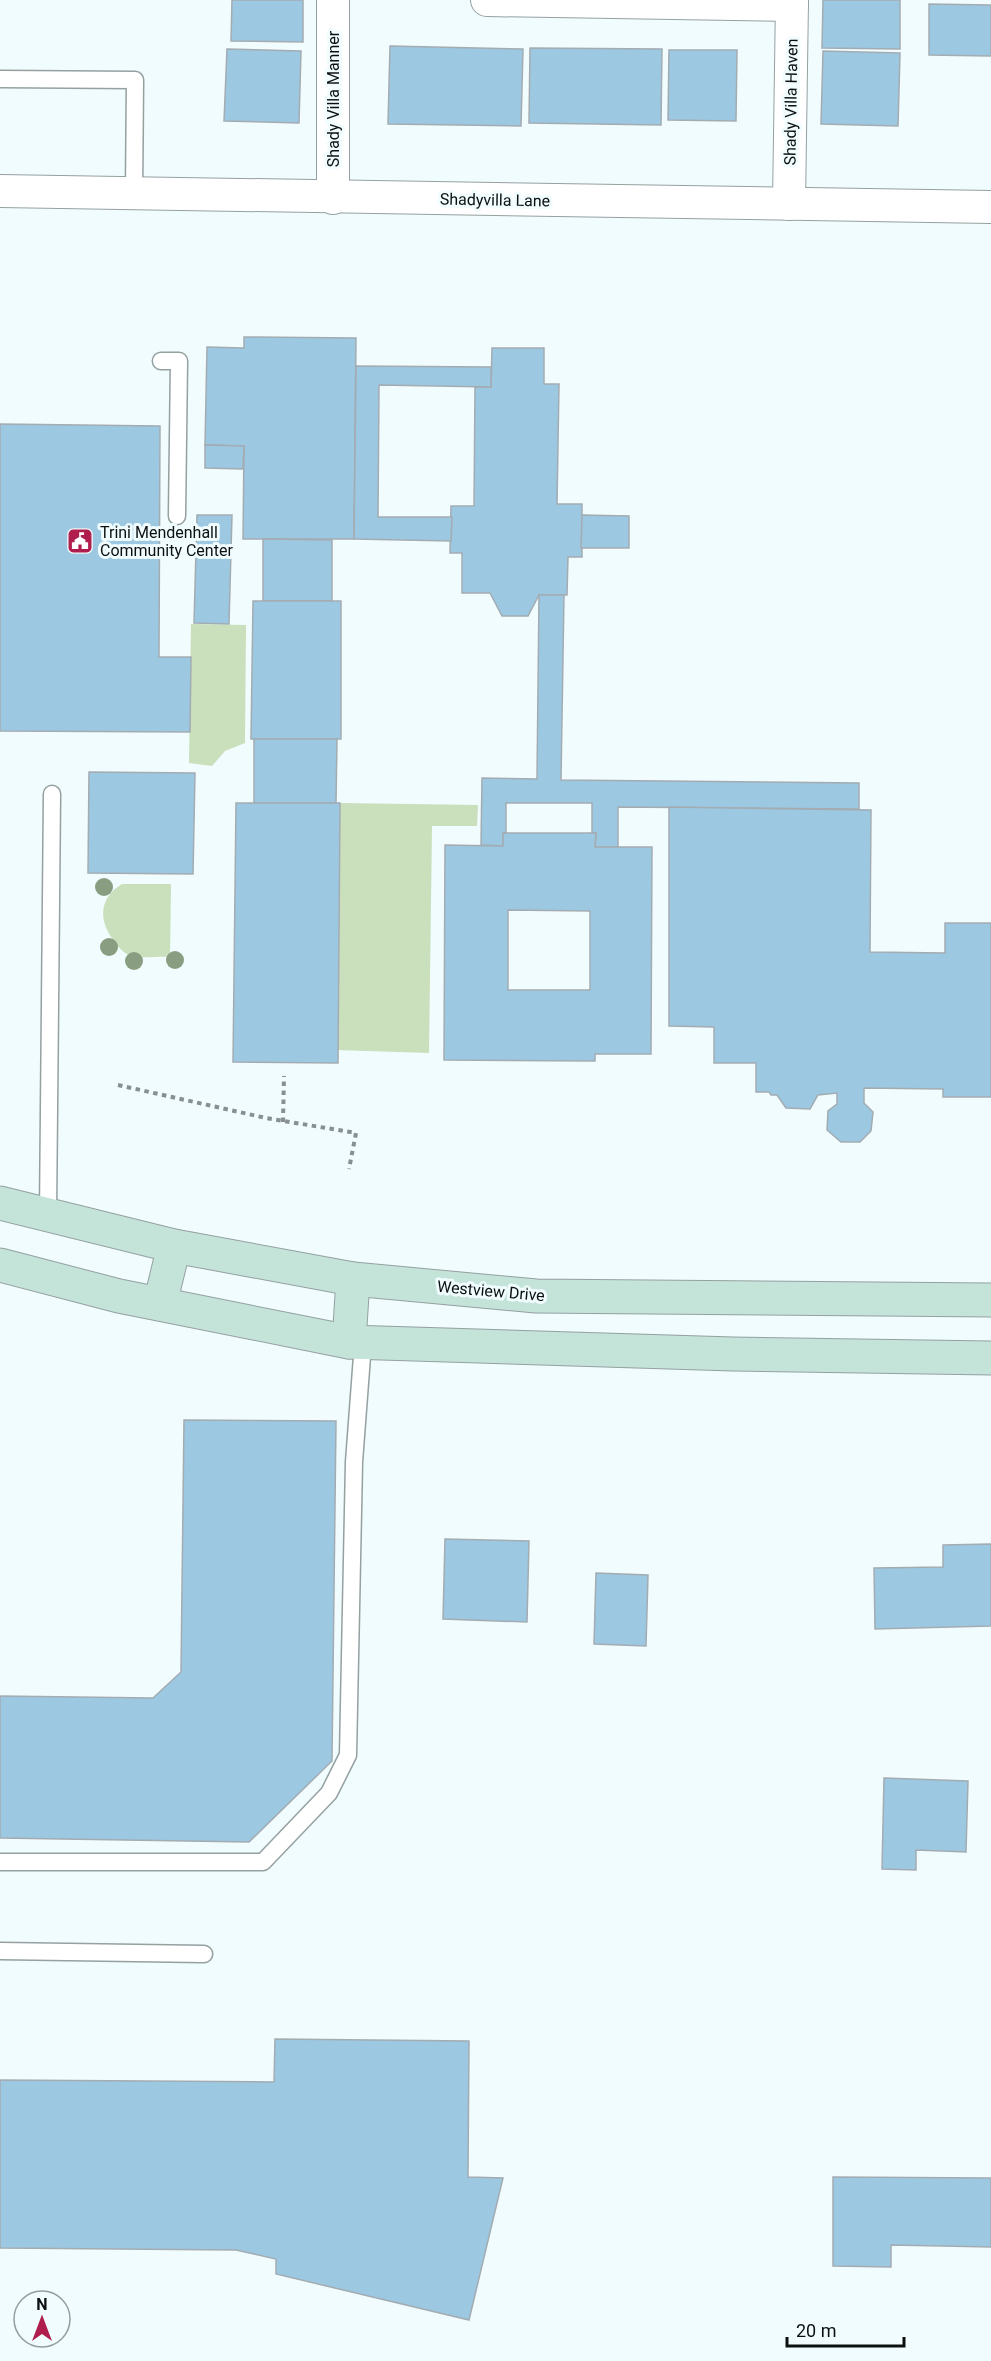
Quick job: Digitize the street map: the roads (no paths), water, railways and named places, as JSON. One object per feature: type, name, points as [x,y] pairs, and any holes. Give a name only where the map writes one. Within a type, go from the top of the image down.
[{"type":"main road","name":"Westview Drive","points":[[0,1203],[174,1246],[353,1279],[536,1296],[991,1300]]},
{"type":"main road","points":[[160,1304],[174,1246]]},
{"type":"main road","points":[[0,1265],[119,1296],[356,1342],[733,1354],[991,1358]]},
{"type":"main road","points":[[353,1279],[356,1342]]},
{"type":"street","name":"Shady Villa Manner","points":[[333,0],[333,198]]},
{"type":"street","points":[[487,0],[792,2]]},
{"type":"street","name":"Shady Villa Haven","points":[[789,204],[792,2]]},
{"type":"street","name":"Shadyvilla Lane","points":[[0,191],[991,207]]},
{"type":"lane","points":[[0,79],[135,80],[134,194]]},
{"type":"lane","points":[[161,361],[179,361],[177,516]]},
{"type":"lane","points":[[48,1215],[52,794]]},
{"type":"lane","points":[[0,1862],[263,1862],[329,1793],[348,1755],[356,1342]]},
{"type":"lane","points":[[0,1951],[204,1954]]},
{"type":"place","name":"Trini Mendenhall Community Center","points":[[80,541]]}]
